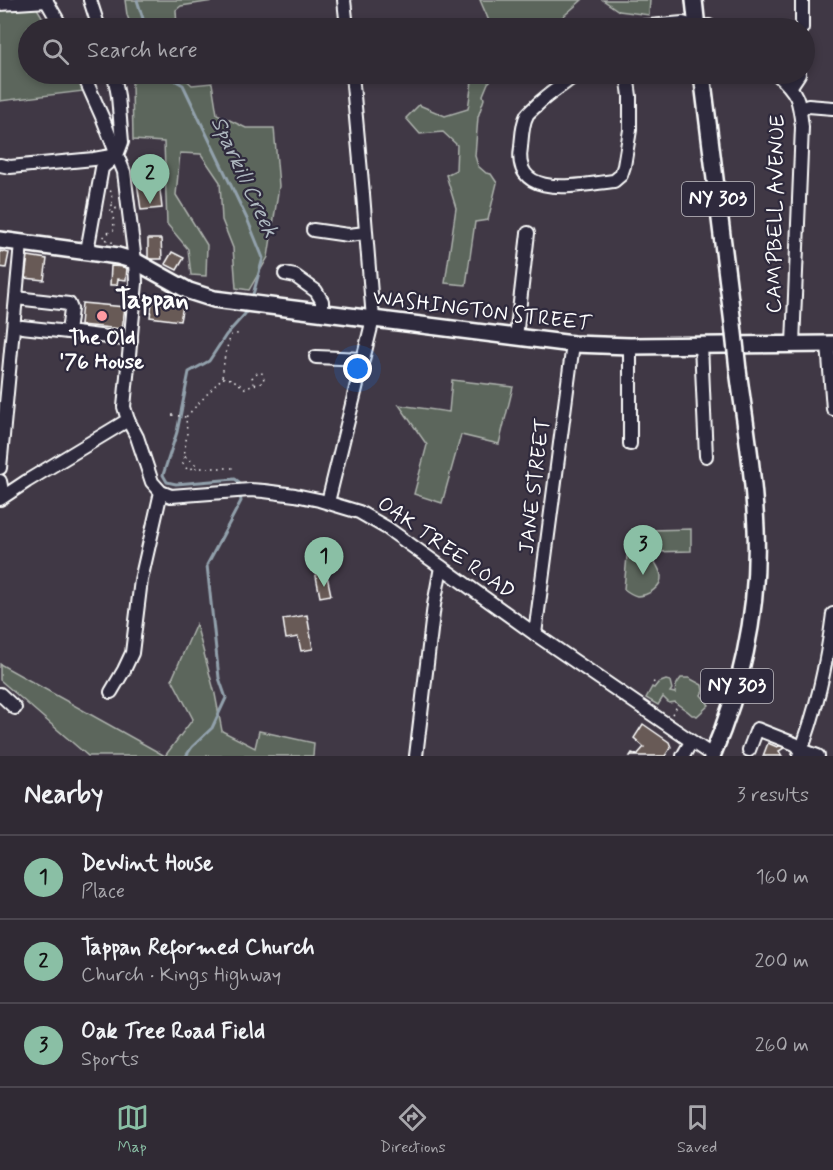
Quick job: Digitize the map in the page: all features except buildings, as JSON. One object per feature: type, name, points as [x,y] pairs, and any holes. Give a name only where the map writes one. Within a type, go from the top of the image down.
[{"type":"main road","points":[[694,0],[698,18]]},
{"type":"main road","name":"NY 303","points":[[703,84],[754,505],[756,544],[750,625],[741,672],[712,756]]},
{"type":"main road","name":"WASHINGTON STREET","points":[[0,240],[118,256],[135,261],[189,291],[214,299],[250,304],[573,344],[630,346],[830,344]]},
{"type":"street","points":[[0,4],[46,0],[56,18]]},
{"type":"street","points":[[90,0],[96,18]]},
{"type":"street","points":[[344,0],[346,18]]},
{"type":"street","points":[[802,0],[802,18]]},
{"type":"street","points":[[88,84],[124,172],[135,261],[136,283],[124,407],[152,482],[160,492],[141,579],[132,653],[111,692]]},
{"type":"street","points":[[87,251],[102,168],[117,155],[122,142],[116,84]]},
{"type":"street","points":[[328,502],[373,319],[353,84]]},
{"type":"street","points":[[563,84],[528,114],[523,130],[519,156],[522,170],[533,181],[546,186],[560,187],[614,181],[621,175],[630,130],[628,84]]},
{"type":"street","name":"CAMPBELL AVENUE","points":[[789,84],[796,94],[802,128],[793,344]]},
{"type":"street","points":[[103,118],[112,104],[117,87]]},
{"type":"street","points":[[800,109],[808,106],[833,108]]},
{"type":"street","points":[[3,163],[94,159],[117,155]]},
{"type":"street","points":[[313,230],[348,235],[366,233]]},
{"type":"street","points":[[516,337],[528,233]]},
{"type":"street","points":[[0,468],[21,243]]},
{"type":"street","points":[[285,274],[296,276],[316,291],[322,302],[322,312]]},
{"type":"street","points":[[16,298],[69,304],[71,309],[68,332]]},
{"type":"street","points":[[22,327],[131,340]]},
{"type":"street","name":"JANE STREET","points":[[535,634],[573,344]]},
{"type":"street","points":[[830,344],[833,410]]},
{"type":"street","points":[[702,345],[706,456]]},
{"type":"street","points":[[630,346],[630,444]]},
{"type":"street","points":[[316,357],[363,359]]},
{"type":"street","points":[[0,481],[2,498],[128,420]]},
{"type":"street","name":"OAK TREE ROAD","points":[[160,492],[171,496],[250,490],[286,493],[328,502],[359,512],[712,756]]},
{"type":"street","points":[[416,756],[434,605],[441,567]]},
{"type":"street","points":[[801,753],[823,677],[833,614]]},
{"type":"street","points":[[0,694],[15,708]]},
{"type":"street","points":[[749,750],[757,729],[795,744],[801,753],[818,756]]},
{"type":"street","points":[[683,756],[691,742]]},
{"type":"path","points":[[112,246],[114,242],[103,238],[114,230],[113,211]]},
{"type":"path","points":[[234,468],[187,468],[183,464],[187,434],[186,417],[222,378],[225,354],[231,334],[241,333]]},
{"type":"path","points":[[222,378],[232,379],[246,389],[262,383],[263,374],[260,372],[255,374],[252,378],[253,385]]},
{"type":"path","points":[[172,415],[186,417]]},
{"type":"path","points":[[185,458],[187,457],[195,464],[194,468]]},
{"type":"path","points":[[652,682],[657,684]]},
{"type":"path","points":[[669,717],[678,705]]},
{"type":"green space","points":[[0,0],[32,0],[43,18],[18,18],[18,84],[80,84],[84,91],[0,101]]},
{"type":"green space","points":[[125,0],[219,0],[181,6],[176,10],[176,18],[128,18]]},
{"type":"green space","points":[[480,0],[582,0],[561,18],[488,18]]},
{"type":"green space","points":[[603,0],[650,0],[649,15],[619,11]]},
{"type":"green space","points":[[132,84],[212,84],[217,114],[246,128],[274,128],[279,186],[268,257],[249,290],[236,288],[233,248],[222,220],[220,182],[201,154],[180,153],[176,195],[207,245],[206,276],[191,275],[188,249],[167,224],[164,142],[133,140]]},
{"type":"green space","points":[[472,84],[488,84],[478,117],[475,156],[478,166],[491,174],[497,183],[488,220],[475,222],[466,285],[445,283],[456,208],[446,175],[456,170],[457,145],[443,132],[420,134],[406,118],[419,105],[445,116],[468,109]]},
{"type":"green space","points":[[452,380],[513,387],[499,444],[461,435],[442,503],[414,494],[427,445],[399,405],[449,412]]},
{"type":"green space","points":[[691,529],[691,551],[651,552],[650,530]]},
{"type":"green space","points":[[627,556],[652,558],[661,576],[654,590],[637,596],[624,589]]},
{"type":"green space","points":[[196,624],[215,694],[222,731],[255,748],[259,731],[314,743],[313,756],[165,756],[193,719],[172,679]]},
{"type":"green space","points":[[0,664],[165,756],[88,756],[0,680]]},
{"type":"green space","points":[[681,678],[689,678],[702,685],[701,695],[709,705],[697,716],[692,715],[675,702],[669,703],[663,697],[658,705],[646,698],[652,687],[666,680],[670,681],[672,689],[670,692],[675,693],[676,685]]},
{"type":"waterway","name":"Sparkill Creek","points":[[137,0],[143,18]]},
{"type":"waterway","name":"Sparkill Creek","points":[[181,84],[248,221],[263,258],[251,300]]},
{"type":"waterway","name":"Sparkill Creek","points":[[239,488],[239,482],[235,479],[176,484],[167,482],[163,475],[177,432],[189,372],[209,361],[247,309]]},
{"type":"waterway","name":"Sparkill Creek","points":[[186,756],[212,728],[226,698],[219,678],[207,565],[241,501],[240,495]]},
{"type":"place","name":"Tappan Reformed Church","points":[[150,204]]},
{"type":"place","name":"The Old '76 House","points":[[102,316]]},
{"type":"place","name":"Oak Tree Road Field","points":[[643,575]]},
{"type":"place","name":"DeWint House","points":[[324,587]]},
{"type":"district","name":"Tappan","points":[[152,300]]}]
